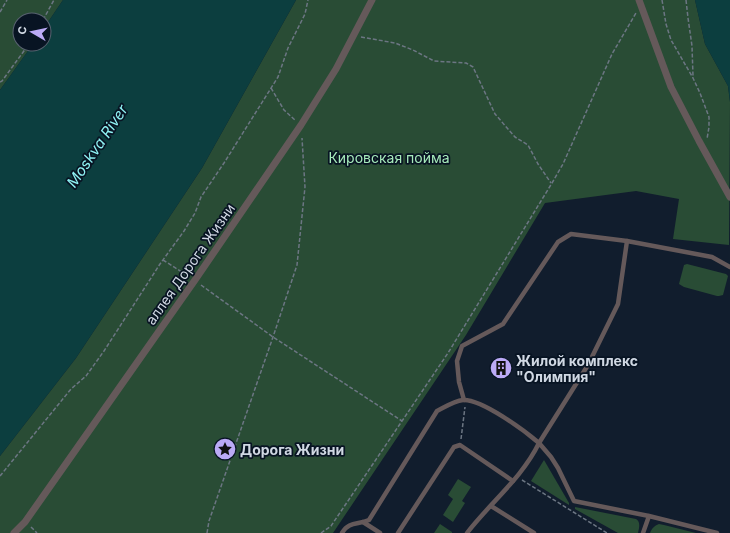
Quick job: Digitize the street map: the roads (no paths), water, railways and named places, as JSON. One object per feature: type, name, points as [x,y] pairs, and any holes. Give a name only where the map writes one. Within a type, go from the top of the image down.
[{"type":"street","name":"аллея Дорога Жизни","points":[[14,533],[25,522],[195,280],[301,125],[336,69],[372,0]]},
{"type":"street","points":[[640,2],[671,87],[705,153],[730,197]]},
{"type":"lane","points":[[464,400],[459,382],[457,361],[462,346],[503,324],[558,242],[571,234],[627,241],[712,257],[730,267]]},
{"type":"lane","points":[[467,533],[517,477],[532,456],[588,365],[618,304],[627,241]]},
{"type":"lane","points":[[342,533],[343,530],[353,523],[369,520],[437,411],[449,404],[464,400],[475,402],[506,419],[539,443],[558,468],[574,501],[648,516],[717,533]]},
{"type":"lane","points":[[398,533],[454,447],[460,445],[513,481]]},
{"type":"lane","points":[[490,506],[534,533]]},
{"type":"lane","points":[[643,533],[648,516]]},
{"type":"lane","points":[[363,522],[380,533]]},
{"type":"water","name":"Moskva River","points":[[63,0],[296,0],[202,168],[76,358],[0,456],[0,90],[27,52],[52,52],[52,16]]},
{"type":"water","points":[[695,0],[730,0],[730,102],[728,86],[705,44]]},
{"type":"place","name":"Жилой комплекс \"Олимпия\"","points":[[501,368]]},
{"type":"place","name":"Дорога Жизни","points":[[225,449]]},
{"type":"park label","name":"Кировская пойма","points":[[389,157]]}]
